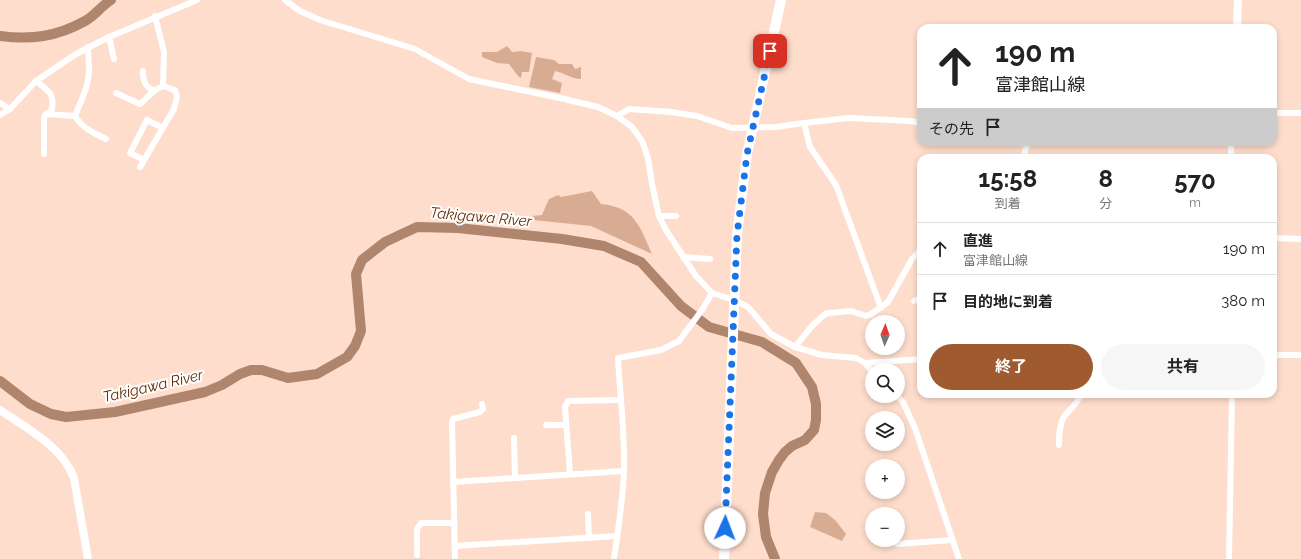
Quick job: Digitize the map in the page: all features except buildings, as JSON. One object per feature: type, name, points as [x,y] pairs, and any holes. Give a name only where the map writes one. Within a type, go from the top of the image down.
[{"type":"main road","points":[[724,559],[737,235],[742,186],[752,128],[781,0]]},
{"type":"street","points":[[0,115],[10,109],[36,81],[52,69],[88,47],[156,16],[197,0]]},
{"type":"street","points":[[285,0],[300,11],[320,20],[415,49],[469,79],[598,107],[617,116],[632,128],[642,141],[648,158],[659,216],[666,230],[696,276],[712,293],[734,300],[748,307],[771,334],[795,348],[822,355],[856,358],[865,363],[917,359]]},
{"type":"street","points":[[1237,24],[1238,0]]},
{"type":"street","points":[[156,16],[163,48],[163,86]]},
{"type":"street","points":[[109,37],[114,59]]},
{"type":"street","points":[[75,116],[88,80],[88,47]]},
{"type":"street","points":[[143,71],[143,80],[146,87],[154,91]]},
{"type":"street","points":[[36,81],[51,93],[53,98],[52,109],[44,117],[44,154]]},
{"type":"street","points":[[116,92],[140,104],[154,91],[163,86],[175,90],[177,97],[174,109],[140,167]]},
{"type":"street","points":[[0,103],[10,109]]},
{"type":"street","points":[[617,116],[629,109],[671,112],[697,116],[732,128],[776,127],[848,118],[917,122]]},
{"type":"street","points":[[1277,113],[1301,113]]},
{"type":"street","points":[[46,114],[75,116]]},
{"type":"street","points":[[75,116],[79,123],[84,127],[106,139]]},
{"type":"street","points":[[144,160],[130,153],[147,120],[163,128]]},
{"type":"street","points":[[804,123],[810,146],[836,185],[881,308]]},
{"type":"street","points":[[659,216],[676,216]]},
{"type":"street","points":[[1277,238],[1301,239]]},
{"type":"street","points":[[795,348],[812,326],[825,314],[851,311],[866,316],[881,308],[888,302],[895,292],[900,278],[917,254]]},
{"type":"street","points":[[683,257],[710,258]]},
{"type":"street","points":[[614,559],[624,471],[624,423],[618,358],[661,350],[679,341],[702,310],[712,293]]},
{"type":"street","points":[[1277,355],[1301,355]]},
{"type":"street","points":[[1059,445],[1061,423],[1080,398]]},
{"type":"street","points":[[1229,559],[1232,398]]},
{"type":"street","points":[[570,474],[565,406],[568,401],[621,400]]},
{"type":"street","points":[[903,403],[915,428],[959,559]]},
{"type":"street","points":[[455,559],[453,419],[480,412],[483,409],[482,404]]},
{"type":"street","points":[[0,410],[57,451],[70,468],[74,478],[88,559]]},
{"type":"street","points":[[546,425],[566,425]]},
{"type":"street","points":[[514,438],[516,478]]},
{"type":"street","points":[[453,482],[624,471]]},
{"type":"street","points":[[588,514],[589,538]]},
{"type":"street","points":[[417,555],[417,529],[421,523],[454,523]]},
{"type":"street","points":[[455,546],[617,536]]},
{"type":"street","points":[[905,543],[952,540]]},
{"type":"shaded area","points":[[507,46],[512,52],[521,51],[532,53],[529,72],[522,72],[521,78],[509,64],[497,63],[482,57],[482,52],[497,52]]},
{"type":"shaded area","points":[[536,57],[554,60],[559,64],[572,64],[575,69],[581,67],[581,79],[555,71],[552,79],[562,83],[560,93],[529,87]]},
{"type":"shaded area","points":[[592,191],[601,204],[622,209],[635,220],[644,235],[652,254],[591,226],[534,220],[532,216],[542,215],[549,199],[558,195],[561,197]]},
{"type":"shaded area","points":[[815,512],[826,513],[835,520],[846,534],[842,541],[810,527]]},
{"type":"waterway","points":[[0,36],[22,38],[43,36],[64,31],[89,19],[111,0]]},
{"type":"waterway","name":"Takigawa River","points":[[0,381],[30,404],[51,414],[66,417],[115,412],[205,392],[251,370],[262,370],[288,378],[317,374],[347,357],[355,346],[361,331],[356,274],[362,260],[385,242],[417,227],[458,228],[562,239],[604,246],[641,262],[681,306],[709,327],[762,342],[796,363],[812,387],[816,404],[816,420],[814,430],[805,440],[792,446],[785,452],[772,472],[765,493],[763,514],[766,537],[775,559]]},
{"type":"route","points":[[725,528],[737,235],[747,154],[770,51]]}]
